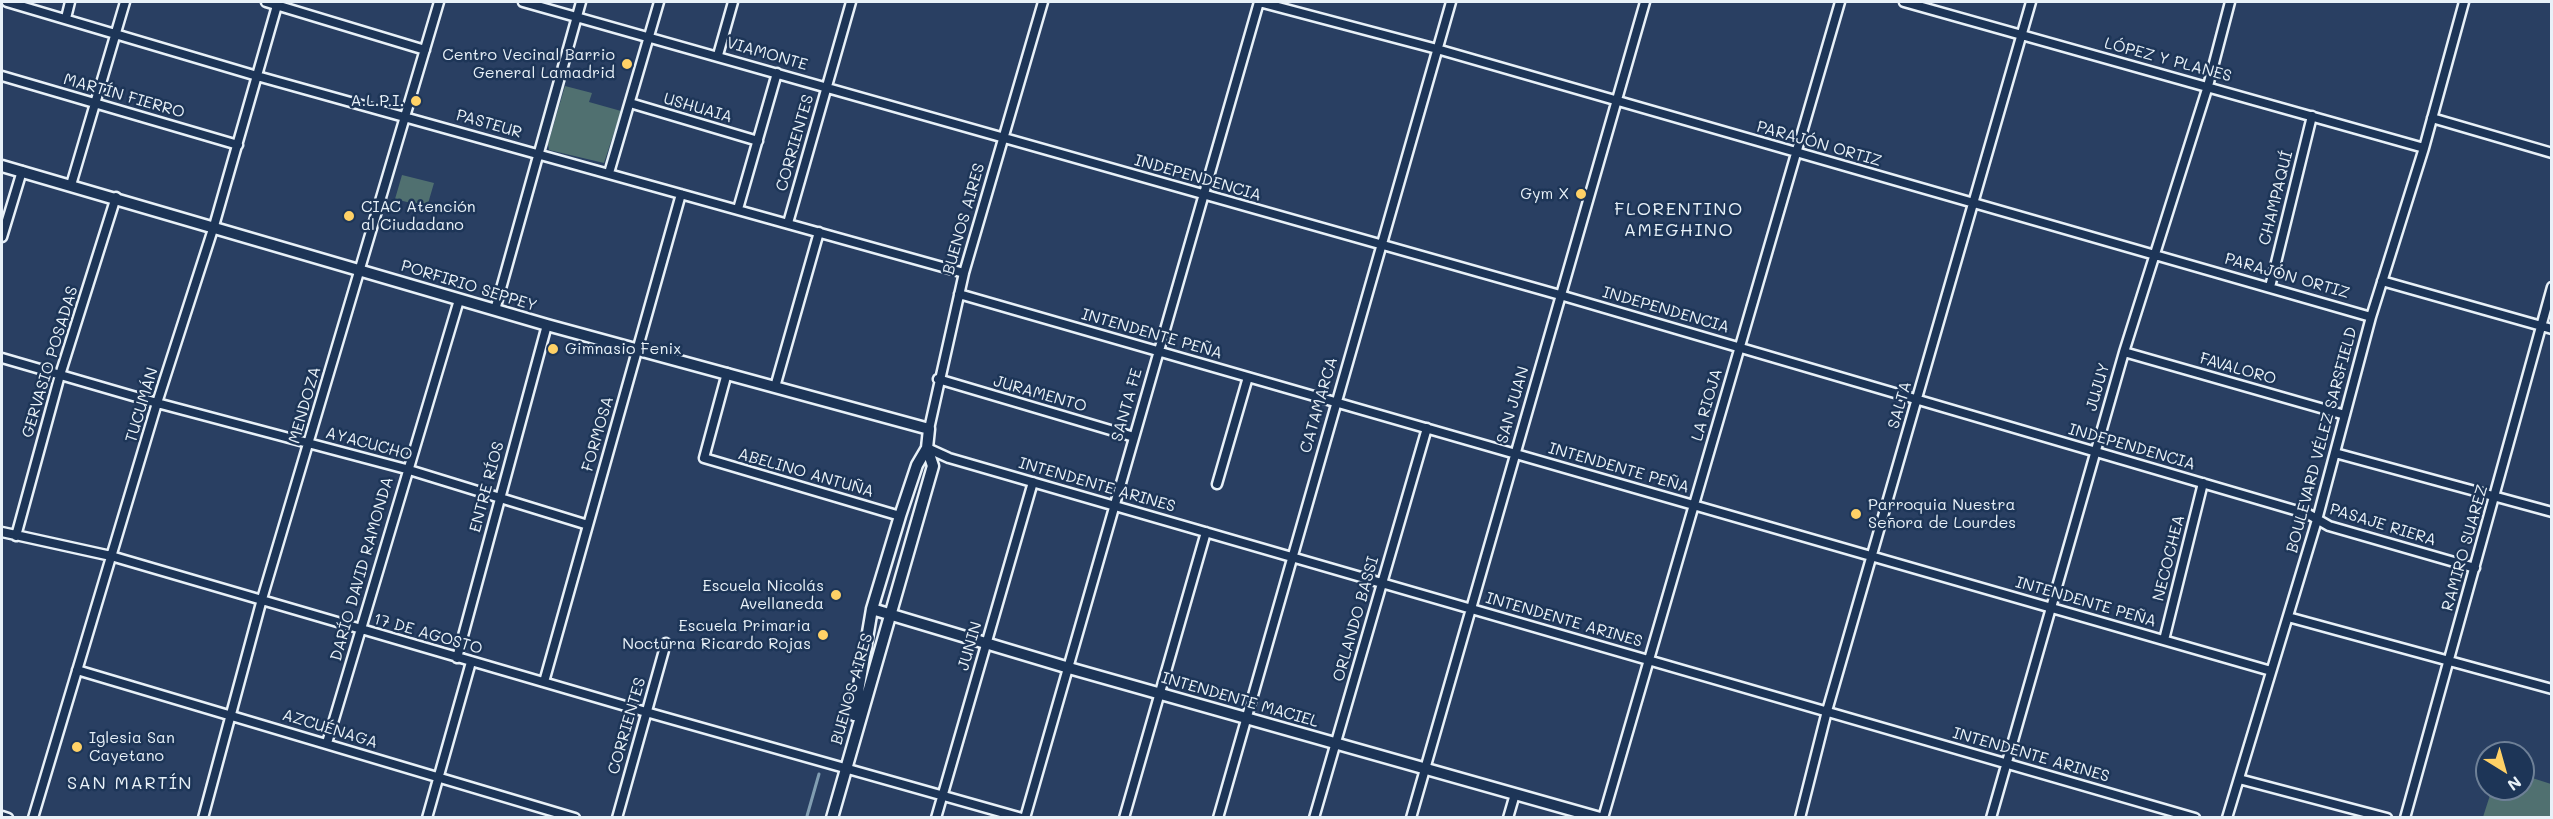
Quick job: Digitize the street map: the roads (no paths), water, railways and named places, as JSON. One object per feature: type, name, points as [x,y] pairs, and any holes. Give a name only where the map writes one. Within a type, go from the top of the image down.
[{"type":"main road","name":"PORFIRIO SEPPEY","points":[[2,166],[116,197],[547,325],[928,429]]},
{"type":"main road","name":"BUENOS AIRES","points":[[832,818],[933,466],[927,448],[928,429]]},
{"type":"main road","name":"BUENOS AIRES","points":[[845,767],[872,609],[917,465],[927,448]]},
{"type":"main road","name":"INTENDENTE MACIEL","points":[[872,609],[1069,668],[1601,818]]},
{"type":"street","name":"PASTEUR","points":[[7,2],[257,76],[964,273]]},
{"type":"street","points":[[66,18],[70,2]]},
{"type":"street","points":[[71,185],[125,2]]},
{"type":"street","points":[[266,2],[278,3],[425,50]]},
{"type":"street","name":"MENDOZA","points":[[205,817],[229,714],[262,599],[310,444],[439,2]]},
{"type":"street","name":"VIAMONTE","points":[[523,2],[718,55],[1003,138]]},
{"type":"street","points":[[495,310],[581,2]]},
{"type":"street","points":[[609,173],[659,2]]},
{"type":"street","points":[[718,55],[733,2]]},
{"type":"street","name":"CORRIENTES","points":[[788,223],[851,2]]},
{"type":"street","name":"BUENOS AIRES","points":[[928,429],[958,294],[1043,2]]},
{"type":"street","name":"PARAJÓN ORTIZ","points":[[1259,2],[1437,49],[1796,154],[2371,317]]},
{"type":"street","name":"SANTA FE","points":[[1023,818],[1069,668],[1259,2]]},
{"type":"street","name":"CATAMARCA","points":[[1218,818],[1451,2]]},
{"type":"street","name":"SAN JUAN","points":[[1411,818],[1645,2]]},
{"type":"street","name":"LA RIOJA","points":[[1601,818],[1840,2]]},
{"type":"street","name":"LÓPEZ Y PLANES","points":[[1904,2],[2021,37],[2208,86],[2424,148]]},
{"type":"street","name":"SALTA","points":[[1800,818],[1827,711],[2031,2]]},
{"type":"street","name":"JUJUY","points":[[1991,818],[2053,608],[2124,352],[2208,86],[2230,2]]},
{"type":"street","name":"BOULEVARD VÉLEZ SARSFIELD","points":[[2227,818],[2317,520],[2371,317],[2424,148],[2464,2]]},
{"type":"street","name":"TUCUMÁN","points":[[33,818],[111,556],[214,226],[278,3]]},
{"type":"street","points":[[738,209],[777,73]]},
{"type":"street","name":"MARTÍN FIERRO","points":[[2,76],[238,145]]},
{"type":"street","name":"USHUAIA","points":[[630,103],[758,141]]},
{"type":"street","name":"CHAMPAQUÍ","points":[[2270,287],[2312,116]]},
{"type":"street","points":[[2432,118],[2552,153]]},
{"type":"street","name":"INDEPENDENCIA","points":[[1003,138],[1560,295],[2308,514],[2317,520]]},
{"type":"street","points":[[2,237],[22,171]]},
{"type":"street","name":"FORMOSA","points":[[544,682],[681,194]]},
{"type":"street","name":"GERVASIO POSADAS","points":[[16,536],[60,375],[116,197]]},
{"type":"street","points":[[775,387],[819,232]]},
{"type":"street","points":[[2382,281],[2552,329]]},
{"type":"street","name":"RAMIRO SUAREZ","points":[[2405,818],[2495,495],[2539,326],[2552,287]]},
{"type":"street","name":"INTENDENTE PEÑA","points":[[958,294],[2271,671]]},
{"type":"street","name":"DARÍO DAVID RAMONDA","points":[[327,743],[406,470],[459,300]]},
{"type":"street","name":"ENTRE RÍOS","points":[[457,658],[547,325]]},
{"type":"street","name":"FAVALORO","points":[[2124,352],[2345,415]]},
{"type":"street","name":"AYACUCHO","points":[[2,358],[406,470],[588,525]]},
{"type":"street","name":"ABELINO ANTUÑA","points":[[727,373],[704,458],[900,516]]},
{"type":"street","points":[[1217,484],[1248,376]]},
{"type":"street","name":"JURAMENTO","points":[[938,379],[1134,437]]},
{"type":"street","name":"ORLANDO BASSI","points":[[1314,818],[1427,428]]},
{"type":"street","name":"INTENDENTE ARINES","points":[[927,448],[949,458],[2195,818]]},
{"type":"street","points":[[2335,453],[2552,512]]},
{"type":"street","name":"JUNIN","points":[[936,818],[1033,482]]},
{"type":"street","name":"NECOCHEA","points":[[2164,640],[2203,483]]},
{"type":"street","name":"PASAJE RIERA","points":[[2317,520],[2329,526],[2475,568]]},
{"type":"street","name":"17 DE AGOSTO","points":[[2,532],[111,556],[457,658],[1023,818]]},
{"type":"street","points":[[1124,818],[1206,532]]},
{"type":"street","points":[[2288,617],[2552,689]]},
{"type":"street","name":"CORRIENTES","points":[[617,818],[666,644]]},
{"type":"street","points":[[427,818],[471,662]]},
{"type":"street","name":"AZCUÉNAGA","points":[[77,670],[575,818]]},
{"type":"street","points":[[2239,779],[2387,818]]},
{"type":"street","points":[[1508,818],[1515,794]]},
{"type":"street","points":[[2,816],[8,818]]},
{"type":"waterway","points":[[807,816],[819,774]]},
{"type":"place","name":"Centro Vecinal Barrio General Lamadrid","points":[[627,64]]},
{"type":"place","name":"A.L.P.I.","points":[[416,101]]},
{"type":"place","name":"Gym X","points":[[1581,194]]},
{"type":"place","name":"CIAC Atención al Ciudadano","points":[[349,216]]},
{"type":"place","name":"Gimnasio Fenix","points":[[553,349]]},
{"type":"place","name":"Parroquia Nuestra Señora de Lourdes","points":[[1856,514]]},
{"type":"place","name":"Escuela Nicolás Avellaneda","points":[[836,595]]},
{"type":"place","name":"Escuela Primaria Nocturna Ricardo Rojas","points":[[823,635]]},
{"type":"place","name":"Iglesia San Cayetano","points":[[77,747]]},
{"type":"district","name":"FLORENTINO AMEGHINO","points":[[1679,219]]},
{"type":"district","name":"SAN MARTÍN","points":[[130,783]]}]
